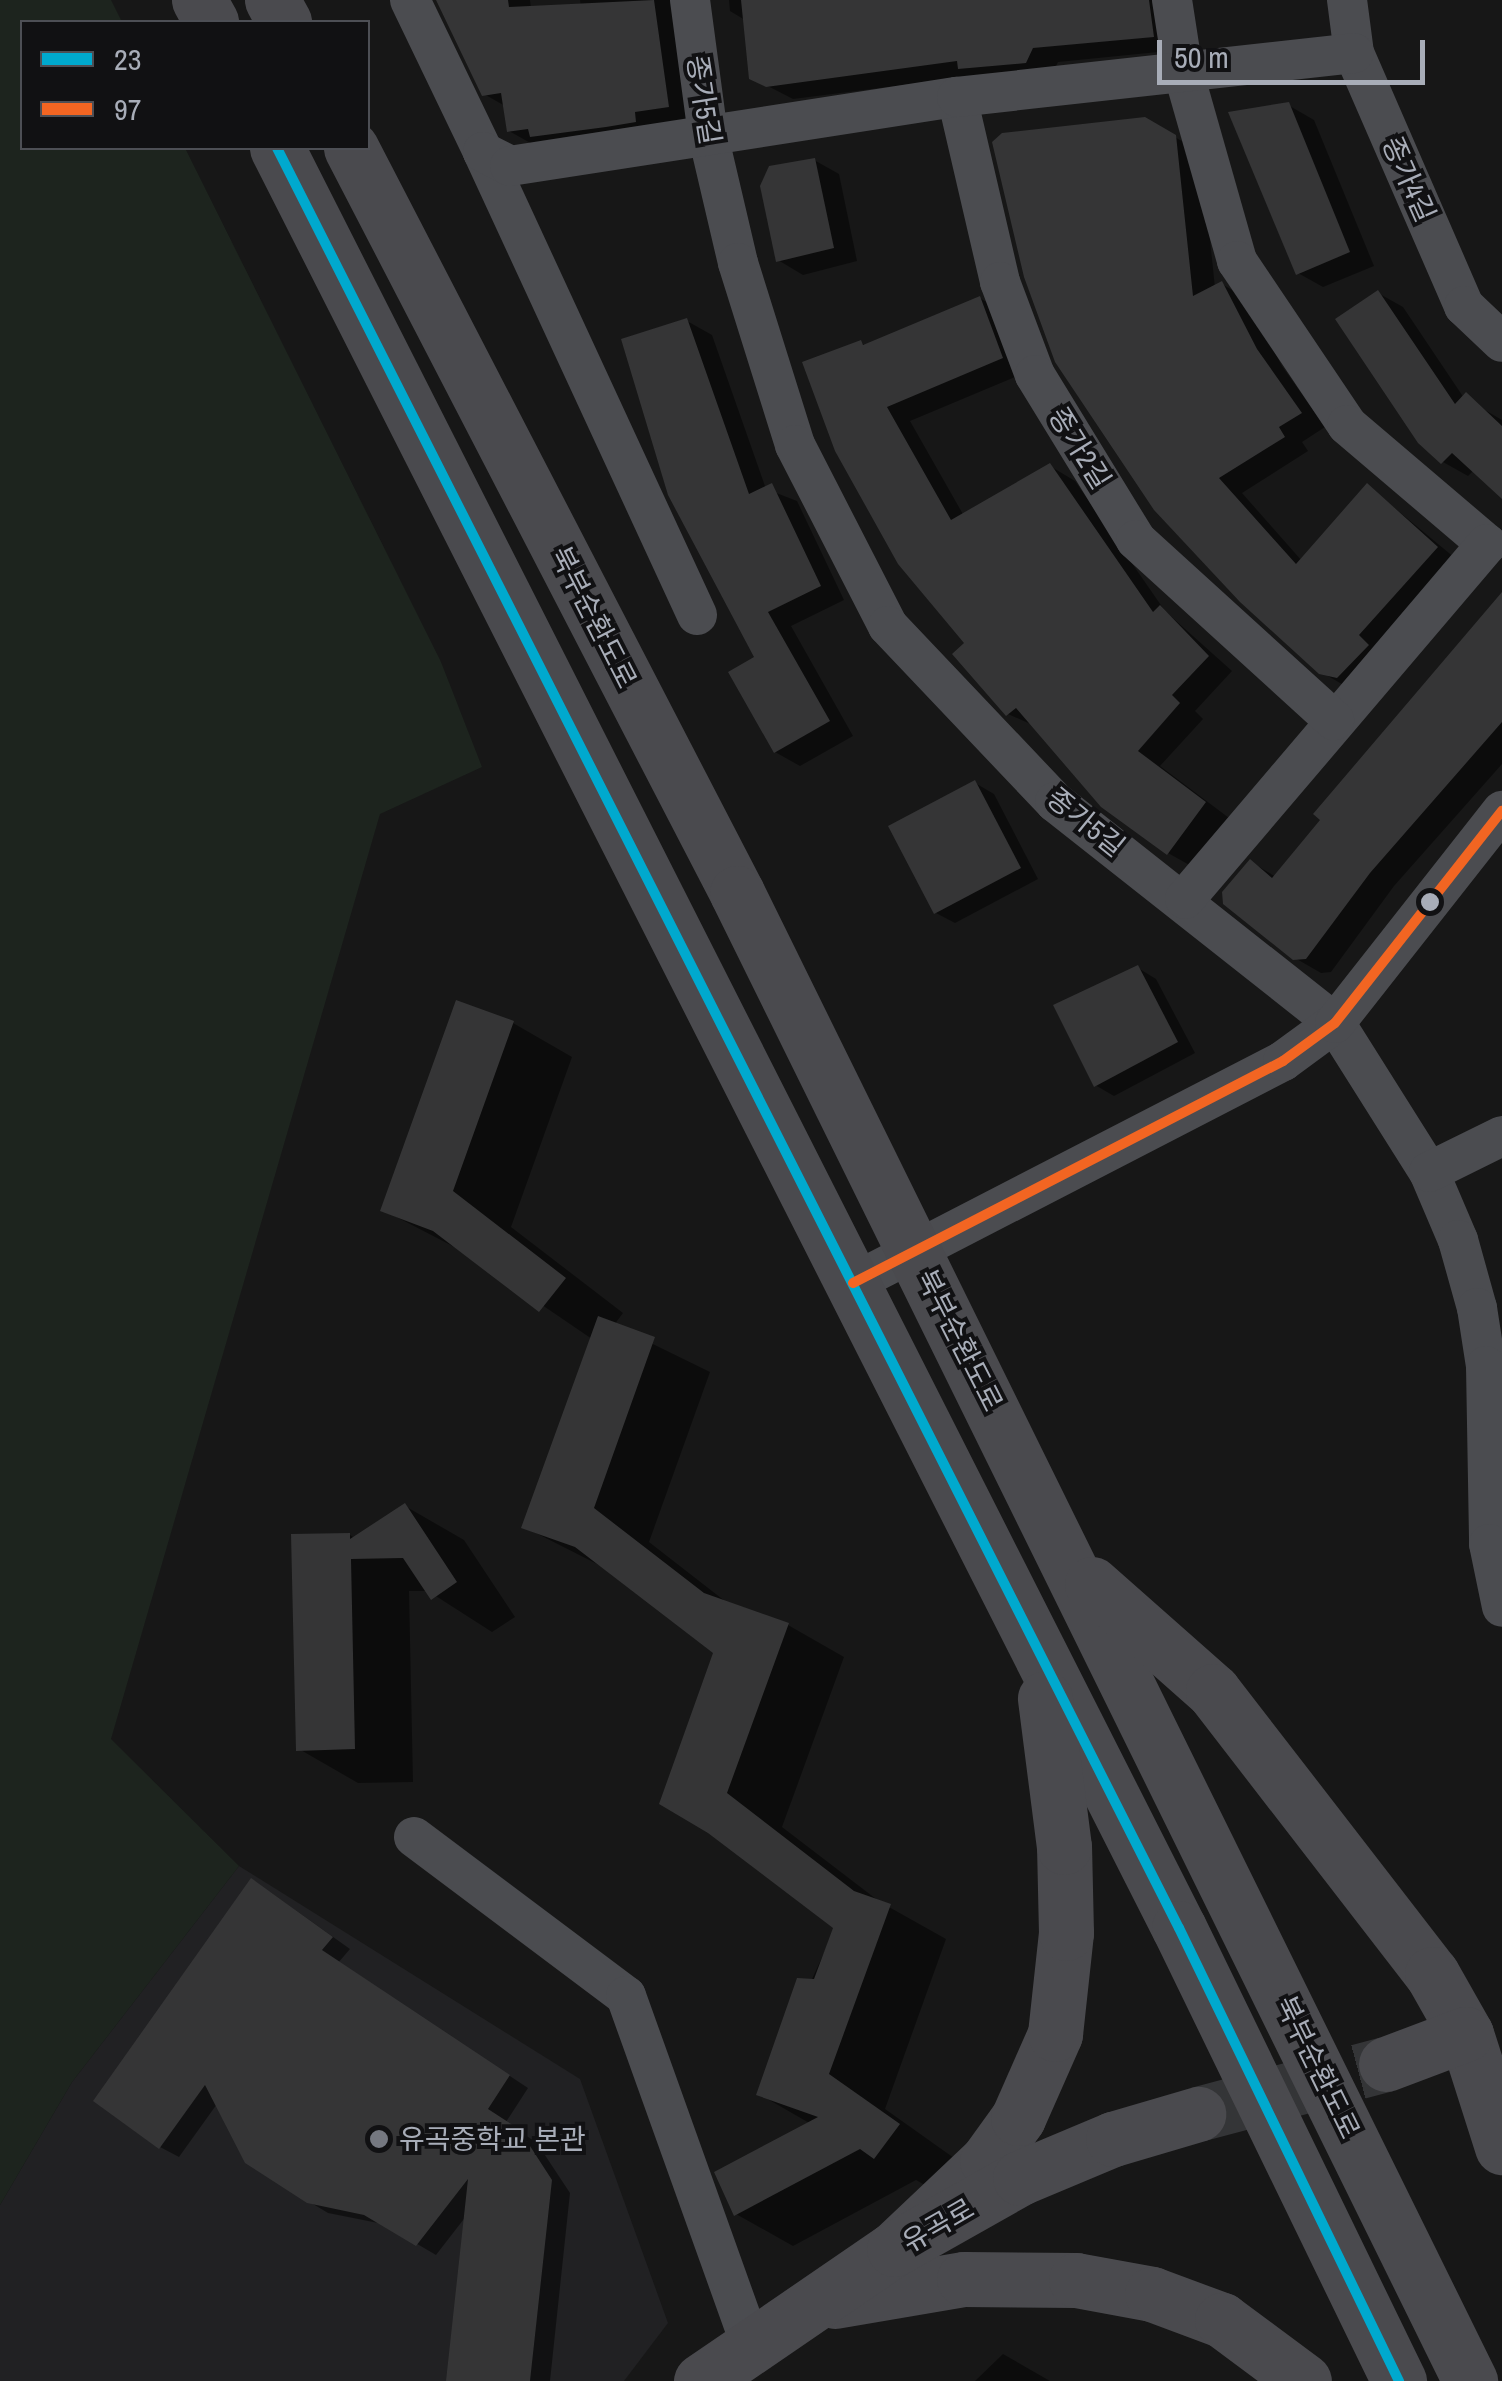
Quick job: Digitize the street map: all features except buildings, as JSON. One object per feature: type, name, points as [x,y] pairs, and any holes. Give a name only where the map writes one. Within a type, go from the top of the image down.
[{"type":"main road","points":[[278,150],[854,1283],[1400,2381]]},
{"type":"main road","name":"북부순환도로","points":[[352,150],[916,1252],[1470,2381]]},
{"type":"main road","points":[[1072,1565],[1213,1691],[1432,1974],[1466,2034],[1502,2147]]},
{"type":"main road","points":[[894,2249],[987,2161],[1024,2106],[1055,2034],[1066,1934],[1064,1847],[1034,1641]]},
{"type":"main road","points":[[1386,2064],[1466,2034]]},
{"type":"main road","name":"유곡로","points":[[701,2381],[750,2343],[894,2249],[1020,2178],[1114,2139],[1198,2114]]},
{"type":"main road","points":[[812,2306],[964,2279],[1076,2280],[1152,2294],[1222,2320],[1304,2381]]},
{"type":"street","points":[[410,0],[697,615]]},
{"type":"street","name":"종가5길","points":[[690,0],[708,135],[795,445],[888,626],[1055,802],[1185,899],[1335,1024],[1429,1172],[1458,1240],[1477,1308],[1486,1366],[1489,1544],[1502,1607]]},
{"type":"street","points":[[1172,0],[1182,72],[1238,261],[1347,425],[1487,544],[1185,899]]},
{"type":"street","name":"종가4길","points":[[1347,0],[1354,53],[1464,306],[1502,342]]},
{"type":"street","points":[[483,152],[510,166],[957,97],[1354,53]]},
{"type":"street","name":"종가2길","points":[[957,97],[1000,282],[1035,375],[1136,540],[1334,720]]},
{"type":"street","points":[[854,1283],[1283,1061],[1335,1024],[1502,812]]},
{"type":"street","points":[[1429,1172],[1502,1136]]},
{"type":"street","points":[[414,1836],[626,1996],[750,2343]]},
{"type":"shaded area","points":[[0,0],[111,0],[121,20],[20,20],[20,150],[186,150],[441,662],[482,767],[380,814],[111,1739],[239,1866],[72,2082],[0,2205]]},
{"type":"shaded area","points":[[239,1866],[580,2079],[668,2323],[624,2381],[0,2381],[0,2205],[72,2082]]},
{"type":"tunnel","points":[[1198,2114],[1386,2064]]},
{"type":"transit line","name":"23","points":[[278,150],[1179,1928],[1399,2381]]},
{"type":"transit line","name":"97","points":[[853,1283],[1283,1061],[1335,1023],[1502,811]]},
{"type":"place","name":"유곡중학교 본관","points":[[379,2139]]}]
